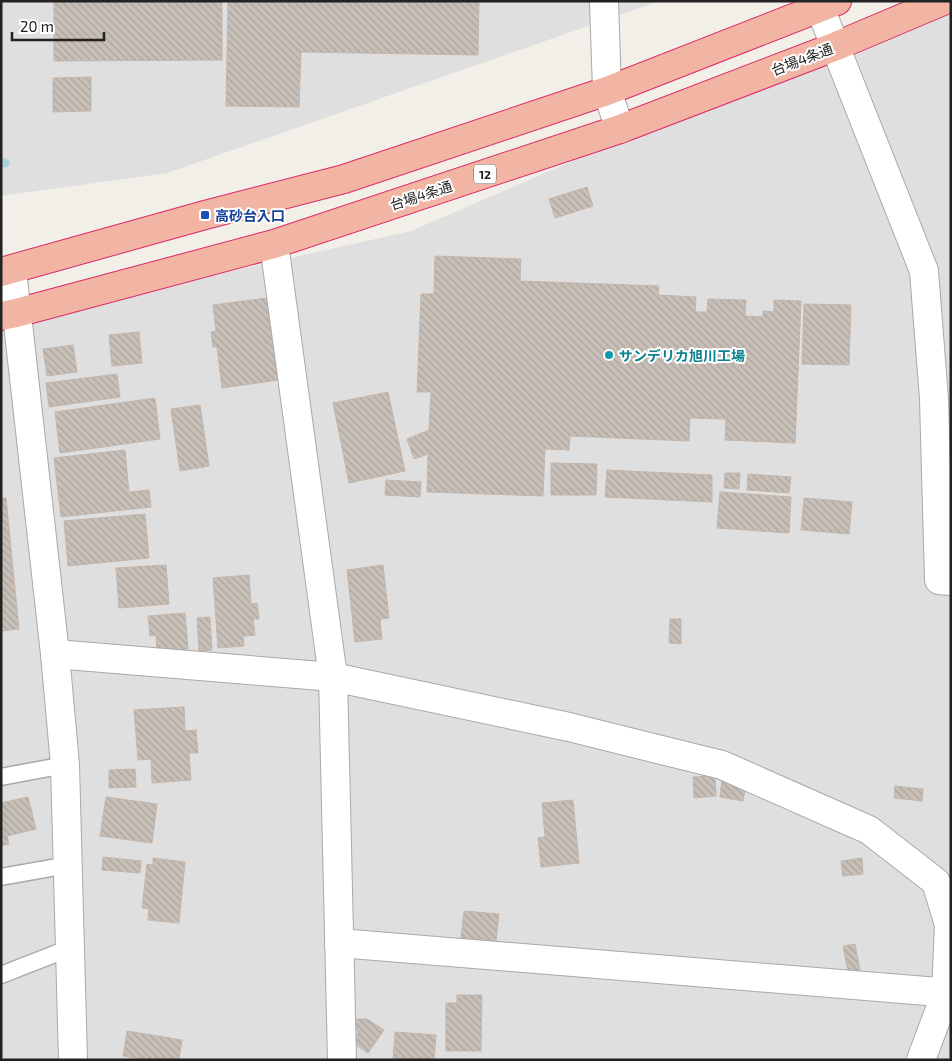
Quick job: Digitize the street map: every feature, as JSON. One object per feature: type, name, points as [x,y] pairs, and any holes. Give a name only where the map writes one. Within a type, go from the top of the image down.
[{"type":"highway","name":"台場4条通","points":[[9,315],[274,244],[620,129],[834,47],[942,1]]},
{"type":"highway","points":[[7,271],[205,215],[344,179],[608,91],[829,5]]},
{"type":"street","points":[[604,1],[608,91],[620,129]]},
{"type":"street","points":[[829,5],[834,47],[924,271],[942,401],[939,580],[951,581]]},
{"type":"street","points":[[274,244],[333,677],[342,1060]]},
{"type":"street","points":[[7,271],[9,315],[55,654],[65,765],[73,1060]]},
{"type":"street","points":[[55,654],[333,677],[569,727],[722,765],[869,830],[936,882],[949,925],[948,993],[922,1060]]},
{"type":"street","points":[[340,943],[948,993]]},
{"type":"lane","points":[[1,778],[65,765]]},
{"type":"lane","points":[[1,877],[68,865]]},
{"type":"lane","points":[[1,975],[70,948]]},
{"type":"shaded area","points":[[1,1],[660,1],[167,173],[1,196]]},
{"type":"shaded area","points":[[943,1],[951,1],[951,1060],[1,1060],[1,323],[411,231]]},
{"type":"building","points":[[54,1],[222,1],[222,60],[54,61]]},
{"type":"building","points":[[228,1],[479,1],[478,55],[301,52],[299,107],[226,106]]},
{"type":"building","points":[[91,77],[91,111],[53,112],[53,78]]},
{"type":"building","points":[[587,187],[593,206],[555,218],[549,199]]},
{"type":"building","name":"サンデリカ旭川工場","points":[[435,256],[521,259],[520,281],[659,286],[658,295],[696,297],[695,312],[707,312],[708,299],[746,300],[745,316],[763,317],[763,311],[774,312],[774,300],[801,301],[795,443],[725,440],[726,419],[690,418],[689,441],[570,436],[569,450],[545,449],[543,496],[427,492],[428,454],[414,459],[407,439],[429,430],[431,392],[417,392],[421,294],[434,294]]},
{"type":"building","points":[[267,298],[278,380],[222,388],[217,347],[213,347],[211,332],[216,331],[213,305]]},
{"type":"building","points":[[804,304],[851,305],[849,365],[802,364]]},
{"type":"building","points":[[139,332],[142,363],[112,366],[109,335]]},
{"type":"building","points":[[73,345],[77,372],[47,376],[43,349]]},
{"type":"building","points":[[117,374],[120,397],[49,407],[46,383]]},
{"type":"building","points":[[388,392],[405,471],[349,483],[333,403]]},
{"type":"building","points":[[155,398],[160,439],[60,453],[55,412]]},
{"type":"building","points":[[200,405],[209,466],[180,471],[171,409]]},
{"type":"building","points":[[125,450],[129,492],[149,490],[151,507],[61,517],[54,458]]},
{"type":"building","points":[[551,463],[597,464],[596,495],[551,495]]},
{"type":"building","points":[[607,470],[712,475],[712,502],[605,497]]},
{"type":"building","points":[[725,473],[740,473],[739,489],[724,488]]},
{"type":"building","points":[[748,474],[791,477],[789,493],[747,490]]},
{"type":"building","points":[[386,480],[421,482],[420,497],[385,495]]},
{"type":"building","points":[[720,492],[791,497],[789,533],[717,528]]},
{"type":"building","points":[[1,498],[6,498],[19,629],[1,631]]},
{"type":"building","points":[[804,498],[852,502],[849,534],[801,530]]},
{"type":"building","points":[[145,514],[149,558],[68,566],[64,521]]},
{"type":"building","points":[[166,565],[169,604],[119,608],[116,568]]},
{"type":"building","points":[[383,565],[389,618],[380,619],[382,639],[355,642],[347,570]]},
{"type":"building","points":[[249,575],[251,604],[257,603],[259,619],[253,619],[255,635],[243,636],[244,646],[218,648],[213,578]]},
{"type":"building","points":[[185,613],[188,649],[157,652],[156,635],[150,636],[148,616]]},
{"type":"building","points":[[210,617],[212,650],[199,651],[197,618]]},
{"type":"building","points":[[670,619],[681,619],[681,644],[669,643]]},
{"type":"building","points":[[184,707],[185,731],[196,730],[198,753],[189,753],[191,780],[152,783],[151,759],[138,760],[134,710]]},
{"type":"building","points":[[135,769],[136,787],[109,788],[109,770]]},
{"type":"building","points":[[715,776],[716,796],[694,798],[693,777]]},
{"type":"building","points":[[722,780],[746,784],[743,801],[720,797]]},
{"type":"building","points":[[895,786],[923,789],[922,801],[894,798]]},
{"type":"building","points":[[28,797],[36,829],[7,836],[9,844],[1,846],[1,803]]},
{"type":"building","points":[[106,797],[157,804],[152,843],[100,836]]},
{"type":"building","points":[[573,800],[579,863],[541,867],[538,838],[545,837],[542,803]]},
{"type":"building","points":[[103,857],[141,861],[140,873],[102,870]]},
{"type":"building","points":[[153,858],[185,862],[179,923],[148,920],[149,909],[142,908],[147,864],[153,865]]},
{"type":"building","points":[[862,858],[863,874],[843,876],[841,861]]},
{"type":"building","points":[[464,911],[499,914],[496,941],[461,938]]},
{"type":"building","points":[[855,944],[860,970],[848,972],[843,946]]},
{"type":"building","points":[[457,995],[482,995],[481,1051],[446,1051],[446,1003],[457,1003]]},
{"type":"building","points":[[353,1019],[367,1019],[384,1030],[368,1053],[352,1042],[358,1033]]},
{"type":"building","points":[[127,1031],[182,1040],[179,1060],[136,1060],[136,1058],[123,1056]]},
{"type":"building","points":[[395,1032],[436,1035],[434,1060],[393,1060]]},
{"type":"waterway","points":[[1,162],[5,163]]},
{"type":"place","name":"高砂台入口","points":[[205,215]]},
{"type":"place","name":"サンデリカ旭川工場","points":[[609,355]]}]
